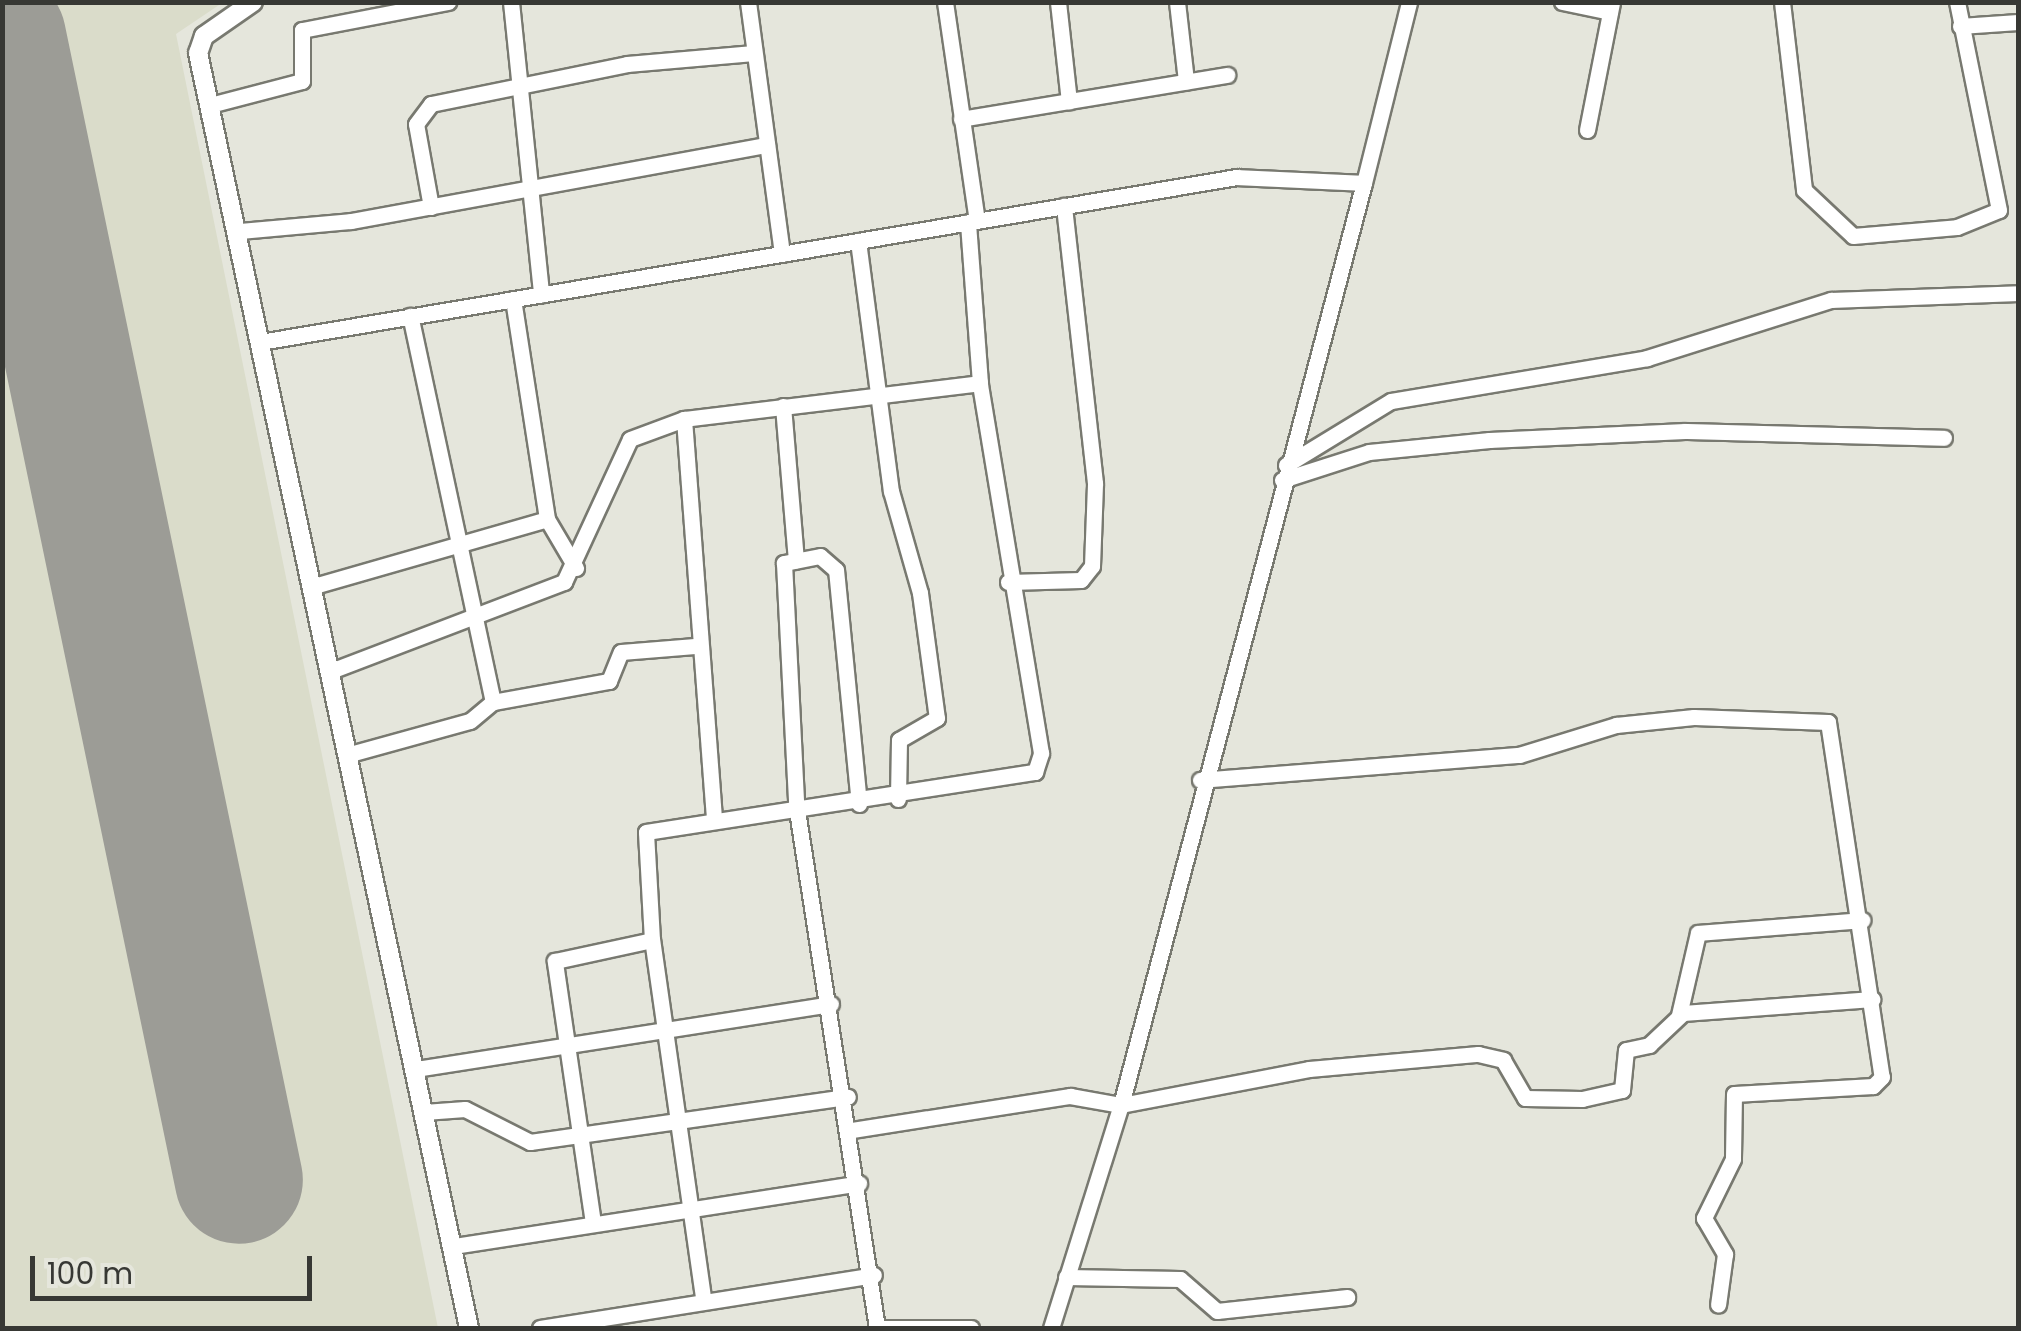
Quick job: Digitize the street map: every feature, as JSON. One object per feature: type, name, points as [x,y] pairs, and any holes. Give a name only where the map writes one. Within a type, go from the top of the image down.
[{"type":"street","points":[[253,2],[204,36],[198,54],[239,231],[314,586],[328,672],[350,754],[469,1328]]},
{"type":"street","points":[[210,105],[302,81],[302,30],[448,2]]},
{"type":"street","points":[[511,2],[541,294]]},
{"type":"street","points":[[748,2],[782,254]]},
{"type":"street","points":[[703,1297],[676,1114],[670,1035],[652,940],[646,832],[714,816],[796,804],[859,804],[1030,776],[1040,764],[1008,582],[980,383],[972,222],[945,2]]},
{"type":"street","points":[[1058,2],[1069,101]]},
{"type":"street","points":[[1177,2],[1186,81]]},
{"type":"street","points":[[1052,1328],[1121,1106],[1200,780],[1364,183],[1409,2]]},
{"type":"street","points":[[1562,2],[1611,7],[1586,130]]},
{"type":"street","points":[[1782,2],[1804,190],[1853,236],[1957,226],[1999,210],[1957,2]]},
{"type":"street","points":[[1960,26],[2018,22]]},
{"type":"street","points":[[431,207],[416,124],[423,109],[627,64],[754,52]]},
{"type":"street","points":[[962,119],[1227,75]]},
{"type":"street","points":[[239,231],[431,207],[767,145]]},
{"type":"street","points":[[260,342],[1238,177],[1364,183]]},
{"type":"street","points":[[1008,582],[1080,580],[1092,566],[1095,483],[1064,206]]},
{"type":"street","points":[[858,241],[880,394],[937,718],[899,740],[898,798]]},
{"type":"street","points":[[1284,473],[1391,401],[1648,358],[1831,300],[2018,293]]},
{"type":"street","points":[[513,299],[547,519],[576,568]]},
{"type":"street","points":[[410,316],[492,702]]},
{"type":"street","points":[[328,672],[477,622],[576,568],[630,439],[684,419],[980,383]]},
{"type":"street","points":[[783,406],[796,560]]},
{"type":"street","points":[[684,419],[695,646],[714,816]]},
{"type":"street","points":[[1284,473],[1368,452],[1489,440],[1685,431],[1944,438]]},
{"type":"street","points":[[314,586],[460,540],[547,519]]},
{"type":"street","points":[[859,804],[836,570],[824,556],[796,560],[778,573],[796,804],[848,1097],[881,1328],[971,1328]]},
{"type":"street","points":[[350,754],[470,721],[492,702],[609,681],[621,652],[695,646]]},
{"type":"street","points":[[1200,780],[1519,756],[1616,725],[1694,717],[1823,718],[1835,730],[1872,999],[1879,1083],[1732,1097],[1733,1158],[1704,1218],[1725,1254],[1718,1305]]},
{"type":"street","points":[[852,1130],[1070,1096],[1121,1106],[1309,1069],[1478,1054],[1504,1060],[1534,1101],[1614,1094],[1626,1050],[1652,1043],[1679,1014],[1698,933],[1862,920]]},
{"type":"street","points":[[593,1223],[558,957],[652,940]]},
{"type":"street","points":[[1679,1014],[1872,999]]},
{"type":"street","points":[[416,1069],[569,1045],[670,1035],[831,1004]]},
{"type":"street","points":[[424,1112],[465,1109],[514,1140],[581,1134],[676,1114],[848,1097]]},
{"type":"street","points":[[454,1246],[692,1205],[859,1183]]},
{"type":"street","points":[[540,1328],[703,1297],[874,1274]]},
{"type":"street","points":[[1066,1277],[1180,1279],[1217,1310],[1347,1297]]},
{"type":"shaded area","points":[[3,2],[222,3],[176,34],[438,1328],[3,1328]]},
{"type":"runway","points":[[2,37],[239,1180]]}]
